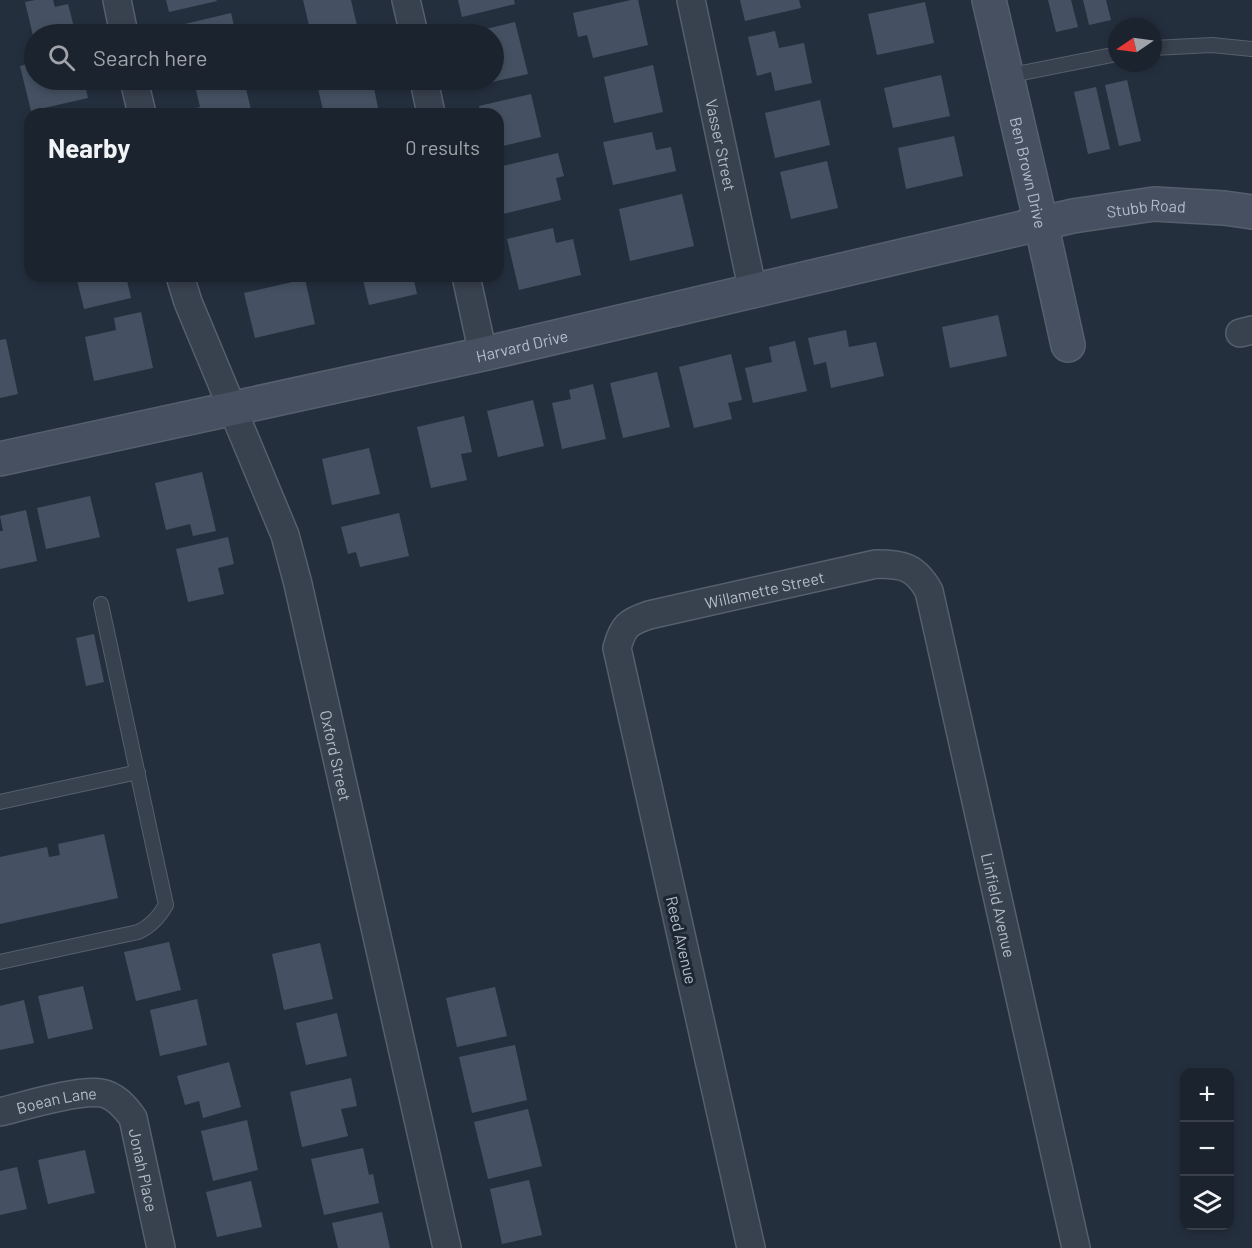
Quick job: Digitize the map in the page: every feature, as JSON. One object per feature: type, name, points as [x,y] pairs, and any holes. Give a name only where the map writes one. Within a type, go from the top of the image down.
[{"type":"street","points":[[117,0],[122,24]]},
{"type":"street","points":[[406,0],[412,24]]},
{"type":"street","name":"Vasser Street","points":[[691,0],[753,292]]},
{"type":"street","name":"Ben Brown Drive","points":[[989,0],[1068,345]]},
{"type":"street","points":[[136,90],[141,108]]},
{"type":"street","points":[[426,90],[430,108]]},
{"type":"street","name":"Stubb Road","points":[[1041,223],[1154,204],[1252,212]]},
{"type":"street","name":"Harvard Drive","points":[[0,459],[483,354],[1041,223]]},
{"type":"street","name":"Oxford Street","points":[[182,282],[188,302],[285,535],[298,584],[447,1248]]},
{"type":"street","points":[[467,282],[483,354]]},
{"type":"street","name":"Willamette Street","points":[[621,632],[632,621],[649,615],[876,564],[897,564],[911,569]]},
{"type":"street","name":"Linfield Avenue","points":[[911,569],[922,579],[929,591],[1076,1248]]},
{"type":"street","name":"Reed Avenue","points":[[621,632],[617,648],[751,1248]]},
{"type":"street","name":"Boean Lane","points":[[0,1112],[85,1093],[102,1093],[115,1098]]},
{"type":"street","name":"Jonah Place","points":[[115,1098],[133,1118],[162,1248]]},
{"type":"lane","points":[[1162,48],[1212,45],[1252,49]]},
{"type":"lane","points":[[1007,76],[1108,56]]},
{"type":"lane","points":[[0,962],[138,932],[149,927],[166,905],[102,604]]},
{"type":"lane","points":[[0,802],[138,772]]},
{"type":"building","points":[[53,0],[55,7],[68,4],[73,24],[30,24],[25,2]]},
{"type":"building","points":[[166,0],[216,0],[217,1],[169,12]]},
{"type":"building","points":[[303,0],[351,0],[357,24],[309,24]]},
{"type":"building","points":[[458,0],[514,0],[515,4],[462,17]]},
{"type":"building","points":[[638,0],[648,45],[593,58],[587,35],[578,37],[573,13]]},
{"type":"building","points":[[740,0],[799,0],[801,8],[745,21]]},
{"type":"building","points":[[1048,0],[1071,0],[1078,27],[1056,32]]},
{"type":"building","points":[[1083,0],[1106,0],[1110,18],[1089,25]]},
{"type":"building","points":[[925,2],[934,43],[877,55],[868,14]]},
{"type":"building","points":[[231,13],[234,24],[184,24]]},
{"type":"building","points":[[515,22],[528,74],[504,79],[504,25]]},
{"type":"building","points":[[775,31],[779,48],[804,43],[812,83],[775,91],[771,72],[757,76],[748,37]]},
{"type":"building","points":[[24,65],[24,82],[20,66]]},
{"type":"building","points":[[653,65],[663,112],[614,123],[604,77]]},
{"type":"building","points":[[941,75],[950,116],[893,128],[884,88]]},
{"type":"building","points":[[1127,80],[1141,141],[1119,146],[1105,85]]},
{"type":"building","points":[[1096,87],[1110,149],[1088,154],[1074,92]]},
{"type":"building","points":[[26,90],[86,90],[88,98],[44,108],[30,108]]},
{"type":"building","points":[[196,90],[246,90],[251,108],[195,108],[200,107]]},
{"type":"building","points":[[318,90],[374,90],[378,108],[323,108]]},
{"type":"building","points":[[531,94],[541,137],[504,146],[504,108],[480,108],[479,106]]},
{"type":"building","points":[[820,100],[830,145],[775,158],[765,113]]},
{"type":"building","points":[[652,132],[656,150],[671,147],[676,171],[613,185],[603,142]]},
{"type":"building","points":[[954,136],[963,176],[906,189],[898,148]]},
{"type":"building","points":[[558,153],[564,176],[556,178],[561,200],[504,214],[504,166]]},
{"type":"building","points":[[827,161],[838,208],[791,219],[780,172]]},
{"type":"building","points":[[682,194],[694,246],[630,261],[619,209]]},
{"type":"building","points":[[553,228],[556,243],[573,239],[581,275],[519,290],[507,239]]},
{"type":"building","points":[[77,282],[127,282],[131,298],[84,309]]},
{"type":"building","points":[[292,282],[306,282],[315,324],[255,338],[244,293]]},
{"type":"building","points":[[363,282],[414,282],[417,294],[369,305]]},
{"type":"building","points":[[141,312],[153,368],[94,381],[85,337],[116,330],[114,318]]},
{"type":"building","points":[[998,315],[1007,356],[950,368],[942,327]]},
{"type":"building","points":[[846,330],[849,347],[876,342],[884,376],[831,388],[826,362],[814,365],[808,338]]},
{"type":"building","points":[[6,339],[18,394],[0,398],[0,340]]},
{"type":"building","points":[[795,341],[807,391],[753,403],[745,368],[772,362],[769,347]]},
{"type":"building","points":[[731,354],[742,400],[728,403],[732,419],[694,428],[679,367]]},
{"type":"building","points":[[657,372],[670,427],[623,438],[610,383]]},
{"type":"building","points":[[593,384],[606,439],[562,449],[552,403],[571,399],[569,390]]},
{"type":"building","points":[[533,400],[544,446],[498,457],[487,411]]},
{"type":"building","points":[[464,416],[472,452],[461,454],[467,480],[431,488],[417,427]]},
{"type":"building","points":[[369,448],[380,494],[332,505],[322,459]]},
{"type":"building","points":[[202,472],[216,531],[193,536],[190,524],[166,530],[155,483]]},
{"type":"building","points":[[90,496],[100,537],[46,549],[37,508]]},
{"type":"building","points":[[26,510],[37,561],[0,569],[0,531],[3,531],[0,516]]},
{"type":"building","points":[[399,513],[409,556],[360,567],[356,552],[348,554],[341,527]]},
{"type":"building","points":[[228,537],[234,564],[218,568],[224,594],[188,602],[176,549]]},
{"type":"building","points":[[94,634],[104,682],[86,686],[76,638]]},
{"type":"building","points":[[104,834],[118,898],[0,924],[0,857],[47,847],[49,857],[60,855],[58,844]]},
{"type":"building","points":[[169,942],[181,990],[136,1001],[124,952]]},
{"type":"building","points":[[320,943],[333,999],[284,1010],[272,954]]},
{"type":"building","points":[[83,986],[93,1029],[48,1039],[38,996]]},
{"type":"building","points":[[495,987],[507,1036],[457,1047],[446,998]]},
{"type":"building","points":[[197,999],[207,1045],[160,1056],[150,1010]]},
{"type":"building","points":[[24,1000],[34,1043],[0,1050],[0,1006]]},
{"type":"building","points":[[337,1013],[347,1056],[306,1065],[296,1023]]},
{"type":"building","points":[[515,1045],[527,1100],[472,1113],[459,1057]]},
{"type":"building","points":[[229,1062],[241,1107],[203,1118],[199,1101],[185,1105],[177,1076]]},
{"type":"building","points":[[351,1078],[357,1106],[341,1109],[348,1136],[302,1147],[290,1092]]},
{"type":"building","points":[[528,1109],[542,1166],[488,1179],[474,1122]]},
{"type":"building","points":[[247,1120],[258,1170],[213,1181],[201,1131]]},
{"type":"building","points":[[363,1148],[369,1175],[373,1174],[379,1203],[324,1215],[311,1159]]},
{"type":"building","points":[[85,1150],[95,1193],[48,1204],[38,1160]]},
{"type":"building","points":[[17,1167],[27,1209],[0,1215],[0,1171]]},
{"type":"building","points":[[529,1180],[542,1235],[502,1244],[490,1189]]},
{"type":"building","points":[[251,1181],[262,1227],[217,1237],[206,1192]]},
{"type":"building","points":[[382,1212],[390,1248],[338,1248],[332,1223]]}]
